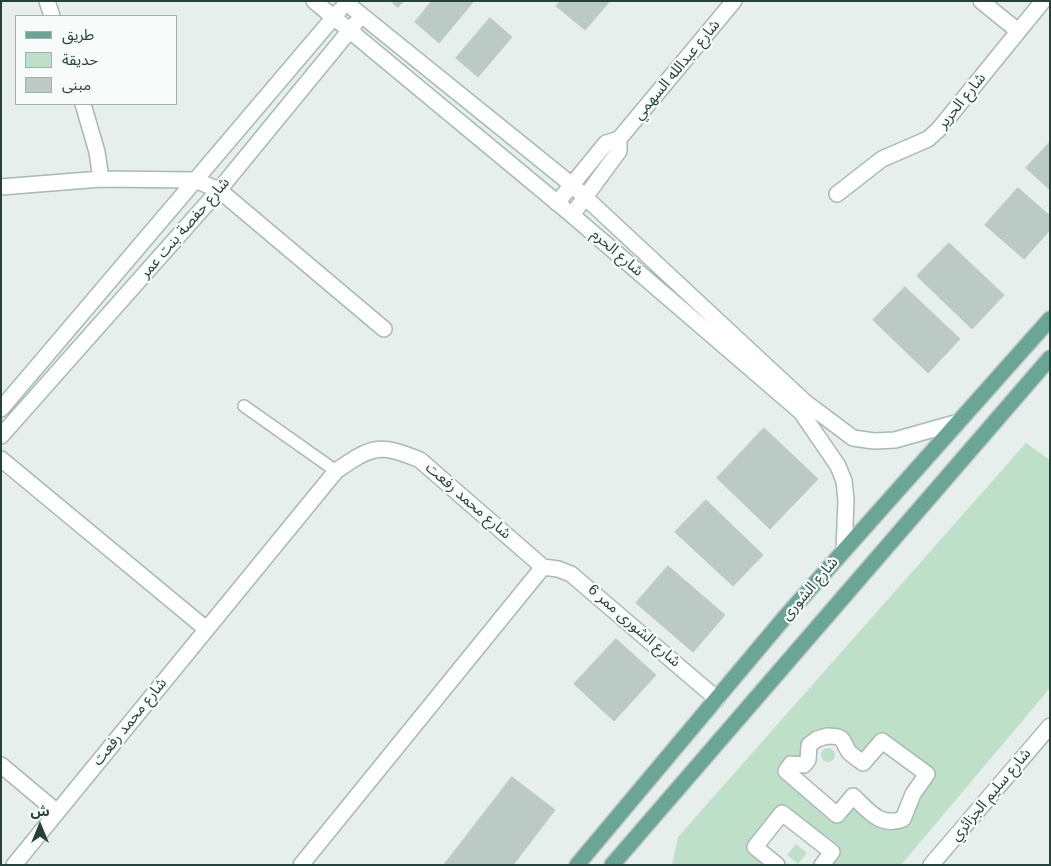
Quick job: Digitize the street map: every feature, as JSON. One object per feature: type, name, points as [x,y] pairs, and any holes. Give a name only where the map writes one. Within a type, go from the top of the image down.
[{"type":"main road","name":"شارع الشورى","points":[[578,865],[844,550],[1050,319]]},
{"type":"main road","name":"شارع الشورى","points":[[612,865],[1050,358]]},
{"type":"street","points":[[46,1],[52,15]]},
{"type":"street","name":"شارع الحرم","points":[[314,1],[572,215],[801,412],[838,466],[844,481],[846,500],[844,550]]},
{"type":"street","name":"شارع عبدالله السهمي","points":[[557,203],[606,143],[620,139],[734,1]]},
{"type":"street","points":[[981,1],[1018,31]]},
{"type":"street","name":"شارع الحرير","points":[[837,194],[882,159],[928,139],[939,130],[1043,1]]},
{"type":"street","name":"شارع الحرم","points":[[345,2],[572,185],[805,402],[854,438],[874,442],[895,440],[956,423]]},
{"type":"street","name":"شارع حفصة بنت عمر","points":[[1,409],[345,2]]},
{"type":"street","name":"شارع حفصة بنت عمر","points":[[1,436],[219,190],[362,16]]},
{"type":"street","points":[[82,105],[97,152],[101,179]]},
{"type":"street","name":"شارع عبدالله السهمي","points":[[572,215],[619,151],[620,139]]},
{"type":"street","points":[[1,187],[101,179],[195,180],[219,190],[384,329]]},
{"type":"street","name":"شارع محمد رفعت","points":[[14,865],[205,628],[336,471],[361,453],[376,448],[398,451],[420,460],[543,567]]},
{"type":"street","points":[[1,459],[205,628]]},
{"type":"street","points":[[301,865],[543,567]]},
{"type":"street","name":"شارع الشورى ممر 6","points":[[543,567],[572,574],[717,699]]},
{"type":"street","name":"شارع سليم الجزائري","points":[[931,865],[1050,726]]},
{"type":"street","points":[[838,736],[844,740],[849,752],[863,763],[882,741],[928,774],[913,794],[903,819],[896,822],[882,821],[853,796],[837,816],[786,771],[791,764],[804,765],[808,760],[811,750],[809,745],[817,738],[838,736]]},
{"type":"street","points":[[1,765],[57,812]]},
{"type":"street","points":[[777,865],[755,847],[782,813],[832,852],[822,865]]},
{"type":"lane","points":[[244,406],[336,471]]},
{"type":"green space","points":[[1026,443],[1050,460],[1050,688],[901,865],[822,865],[832,852],[782,813],[755,847],[777,865],[672,865],[678,837]],"holes":[[[817,739],[844,740],[863,763],[882,741],[927,775],[896,822],[853,796],[836,815],[786,771],[808,760]]]},
{"type":"green space","points":[[825,748],[831,748],[835,755],[831,762],[825,762],[821,758],[821,752]]},
{"type":"green space","points":[[796,844],[807,853],[798,864],[787,855]]},
{"type":"building","points":[[391,1],[404,1],[398,7]]},
{"type":"building","points":[[432,1],[474,1],[439,43],[415,22]]},
{"type":"building","points":[[561,1],[610,1],[585,30],[556,6]]},
{"type":"building","points":[[490,18],[512,37],[478,77],[456,58]]},
{"type":"building","points":[[1050,142],[1050,190],[1026,168]]},
{"type":"building","points":[[1018,188],[1050,216],[1050,230],[1024,259],[985,225]]},
{"type":"building","points":[[949,243],[1004,295],[972,329],[917,276]]},
{"type":"building","points":[[905,287],[960,339],[928,373],[873,320]]},
{"type":"building","points":[[764,428],[818,479],[770,529],[717,478]]},
{"type":"building","points":[[706,500],[763,555],[733,586],[675,532]]},
{"type":"building","points":[[668,566],[725,615],[693,652],[636,603]]},
{"type":"building","points":[[616,639],[656,675],[614,721],[574,684]]},
{"type":"building","points":[[512,777],[555,810],[513,865],[444,865]]}]
